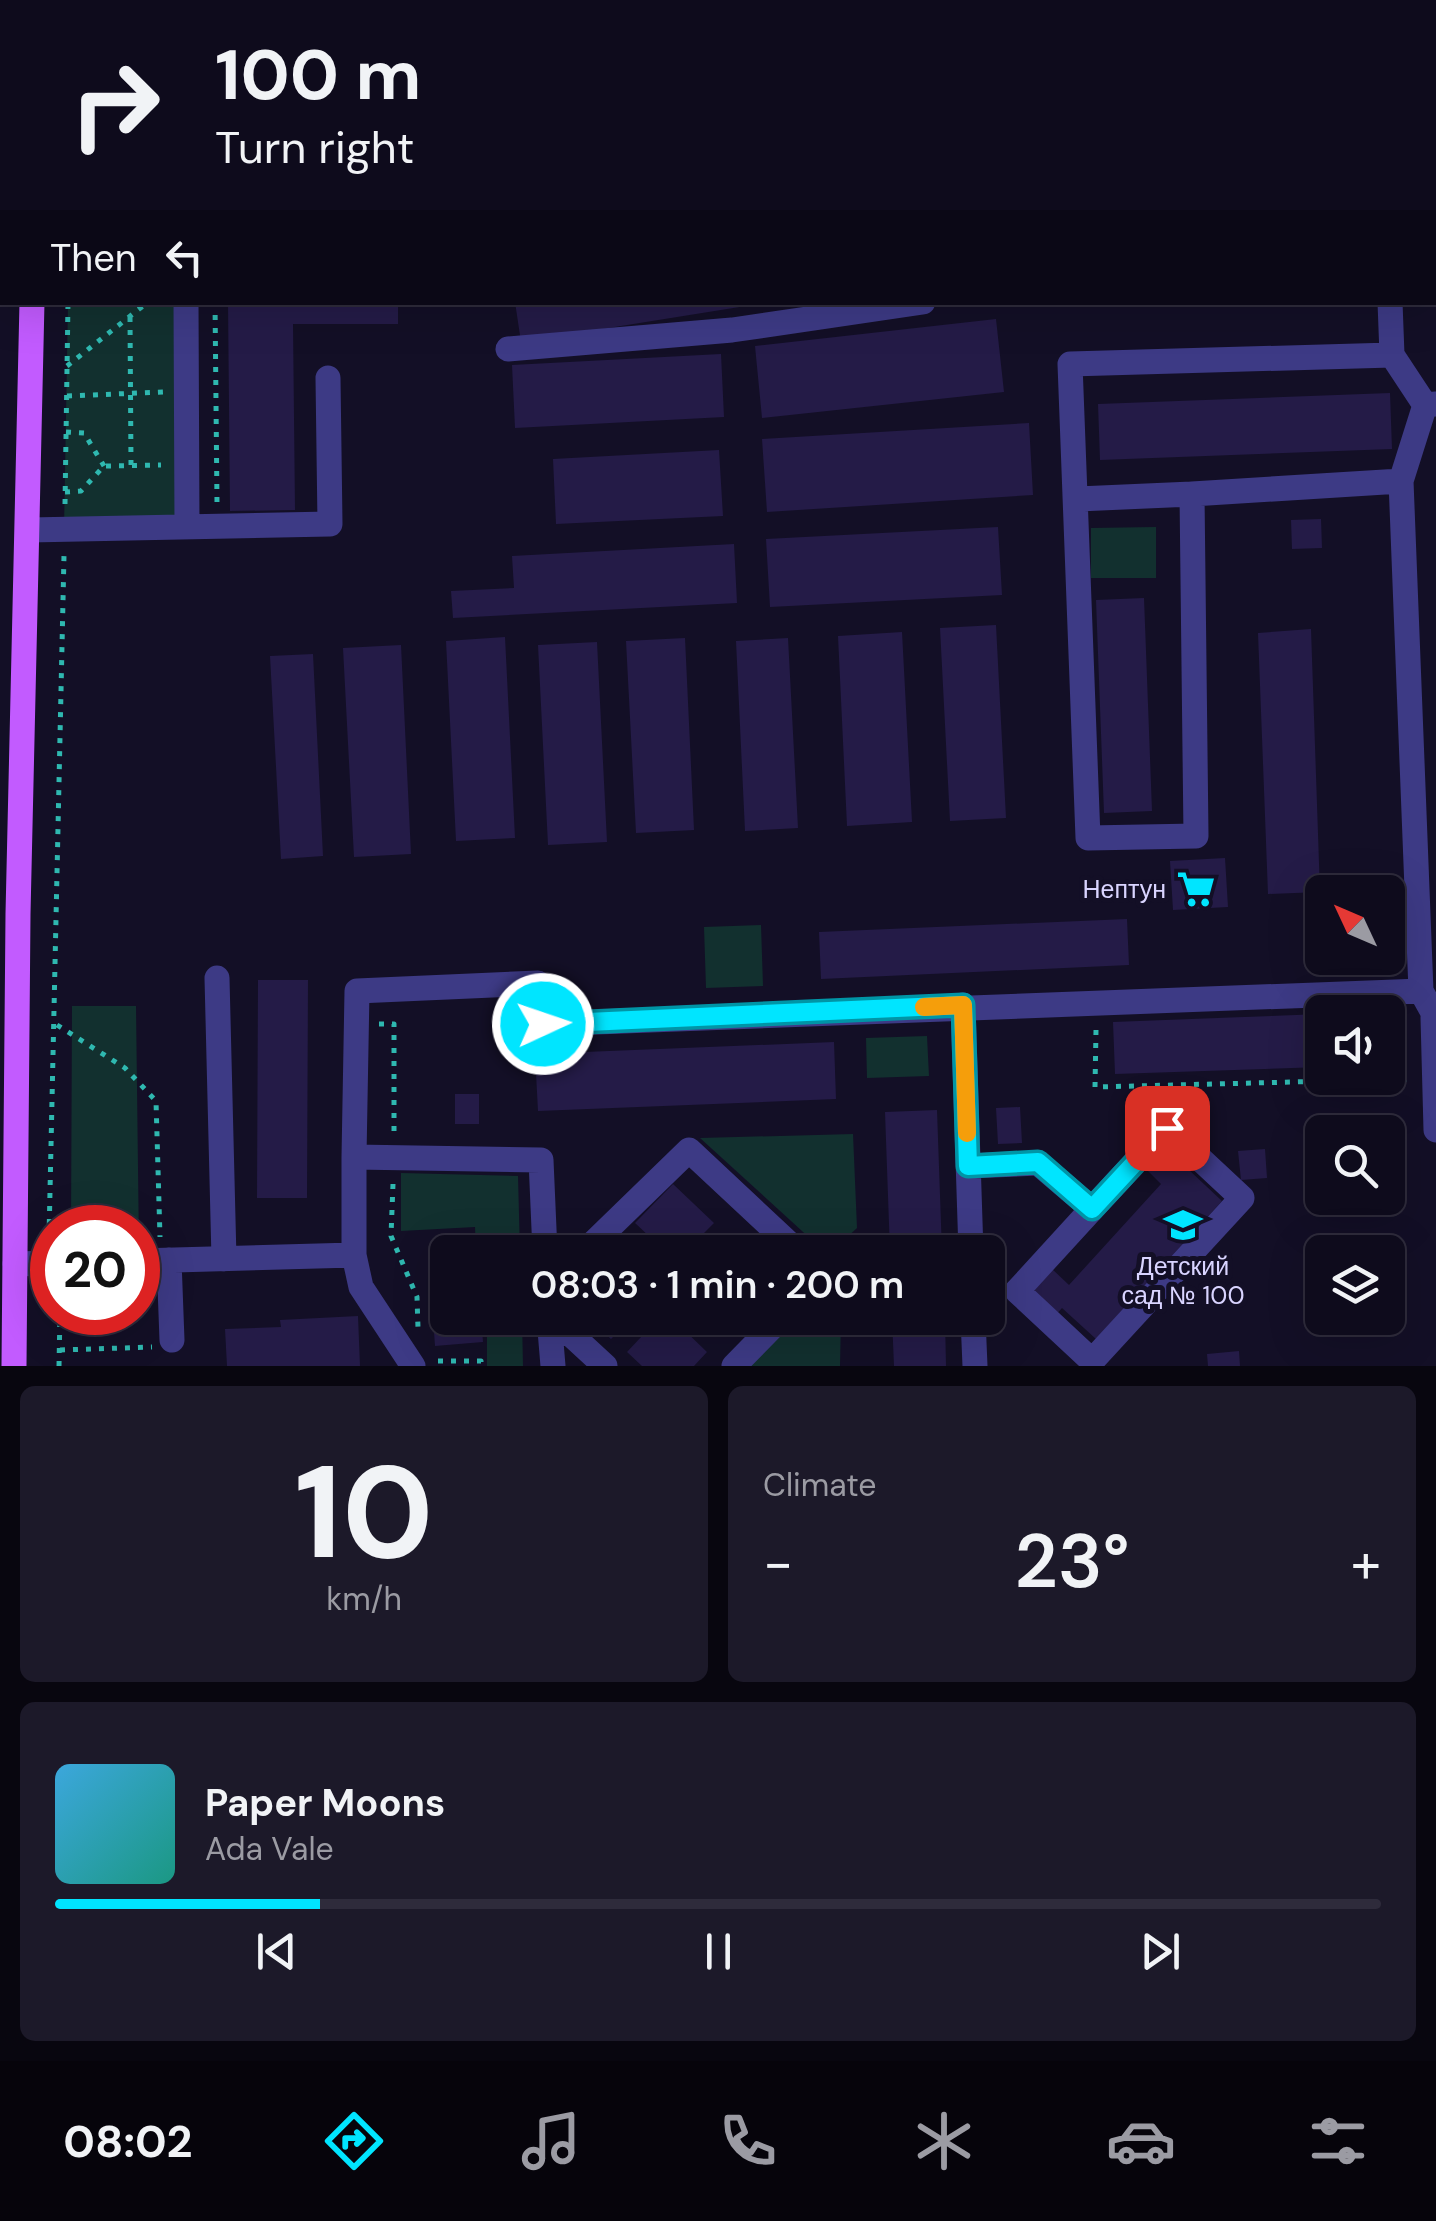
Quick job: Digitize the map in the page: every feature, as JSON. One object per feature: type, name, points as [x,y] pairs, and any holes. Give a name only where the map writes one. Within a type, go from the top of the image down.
[{"type":"main road","points":[[14,1366],[18,914],[32,305]]},
{"type":"lane","points":[[186,305],[187,527]]},
{"type":"lane","points":[[508,349],[732,330],[903,305]]},
{"type":"lane","points":[[1390,305],[1392,355],[1431,405],[1400,482],[1421,991],[1434,1018],[1436,1130]]},
{"type":"lane","points":[[1192,494],[1196,836],[1088,838],[1070,364],[1392,355]]},
{"type":"lane","points":[[29,530],[330,524],[328,378]]},
{"type":"lane","points":[[1078,499],[1400,482]]},
{"type":"lane","points":[[217,978],[224,1259]]},
{"type":"lane","points":[[424,1363],[360,1287],[354,1256],[356,990],[538,984],[543,1024],[963,1005],[1421,991]]},
{"type":"lane","points":[[963,1005],[970,1235]]},
{"type":"lane","points":[[1167,1128],[1242,1198],[1092,1361],[1017,1291],[1092,1209],[1167,1128]]},
{"type":"lane","points":[[602,1235],[689,1150],[780,1235]]},
{"type":"lane","points":[[354,1157],[541,1160],[545,1235]]},
{"type":"lane","points":[[968,1166],[1038,1162],[1092,1209]]},
{"type":"lane","points":[[160,1260],[354,1256]]},
{"type":"lane","points":[[15,1264],[30,1264]]},
{"type":"lane","points":[[160,1286],[169,1343]]},
{"type":"lane","points":[[552,1335],[553,1366]]},
{"type":"lane","points":[[570,1335],[604,1366]]},
{"type":"lane","points":[[734,1366],[764,1335]]},
{"type":"lane","points":[[974,1335],[975,1366]]},
{"type":"path","points":[[49,1205],[57,1024],[68,305]]},
{"type":"path","points":[[67,366],[144,305]]},
{"type":"path","points":[[215,305],[217,526]]},
{"type":"path","points":[[130,317],[131,465]]},
{"type":"path","points":[[66,396],[186,391]]},
{"type":"path","points":[[66,432],[84,433],[104,466]]},
{"type":"path","points":[[65,492],[81,491],[104,466],[186,464]]},
{"type":"path","points":[[370,990],[370,1024],[394,1024],[391,1236],[417,1297],[418,1332]]},
{"type":"path","points":[[1096,1001],[1095,1087],[1434,1078]]},
{"type":"path","points":[[57,1024],[125,1068],[156,1102],[156,1205]]},
{"type":"path","points":[[60,1335],[61,1365]]},
{"type":"path","points":[[60,1350],[169,1343]]},
{"type":"path","points":[[424,1363],[481,1361],[481,1366]]},
{"type":"green space","points":[[68,305],[186,305],[187,527],[64,529]]},
{"type":"green space","points":[[1156,527],[1156,578],[1091,578],[1091,528]]},
{"type":"green space","points":[[761,925],[763,986],[706,988],[704,927]]},
{"type":"green space","points":[[72,1006],[136,1006],[138,1205],[71,1205]]},
{"type":"green space","points":[[927,1036],[929,1076],[867,1078],[866,1038]]},
{"type":"green space","points":[[853,1134],[857,1228],[849,1235],[806,1235],[700,1138]]},
{"type":"green space","points":[[401,1173],[518,1176],[520,1235],[475,1235],[475,1227],[401,1231]]},
{"type":"green space","points":[[487,1335],[522,1335],[523,1366],[487,1366]]},
{"type":"green space","points":[[778,1335],[841,1335],[840,1366],[748,1366]]},
{"type":"building","points":[[228,305],[398,305],[398,324],[293,324],[295,510],[230,511]]},
{"type":"building","points":[[515,305],[752,305],[521,342]]},
{"type":"building","points":[[996,319],[1004,392],[762,418],[755,346]]},
{"type":"building","points":[[721,354],[724,417],[515,428],[512,365]]},
{"type":"building","points":[[1390,393],[1392,449],[1100,460],[1098,404]]},
{"type":"building","points":[[1029,423],[1033,495],[767,512],[762,439]]},
{"type":"building","points":[[719,450],[723,516],[556,524],[553,459]]},
{"type":"building","points":[[1321,519],[1322,548],[1292,549],[1291,520]]},
{"type":"building","points":[[998,527],[1002,595],[770,607],[766,539]]},
{"type":"building","points":[[734,544],[737,603],[453,618],[451,591],[514,588],[512,556]]},
{"type":"building","points":[[1144,598],[1152,811],[1104,813],[1096,600]]},
{"type":"building","points":[[996,625],[1006,818],[950,821],[940,628]]},
{"type":"building","points":[[1311,629],[1319,875],[1305,875],[1305,893],[1268,894],[1258,633]]},
{"type":"building","points":[[902,632],[912,822],[847,826],[838,636]]},
{"type":"building","points":[[505,637],[515,838],[456,841],[446,641]]},
{"type":"building","points":[[685,638],[694,830],[636,833],[626,641]]},
{"type":"building","points":[[788,638],[798,828],[745,831],[736,641]]},
{"type":"building","points":[[597,642],[607,842],[548,845],[538,645]]},
{"type":"building","points":[[401,645],[411,854],[354,857],[343,648]]},
{"type":"building","points":[[313,654],[323,856],[281,859],[270,656]]},
{"type":"building","points":[[1225,858],[1228,907],[1173,910],[1170,861]]},
{"type":"building","points":[[1127,919],[1129,965],[821,979],[819,932]]},
{"type":"building","points":[[258,980],[308,980],[307,1198],[257,1198]]},
{"type":"building","points":[[1305,1015],[1305,1068],[1115,1074],[1113,1022]]},
{"type":"building","points":[[834,1042],[836,1099],[538,1111],[535,1054]]},
{"type":"building","points":[[455,1094],[479,1094],[479,1124],[455,1124]]},
{"type":"building","points":[[1020,1107],[1022,1143],[998,1144],[996,1108]]},
{"type":"building","points":[[937,1110],[941,1235],[889,1235],[885,1112]]},
{"type":"building","points":[[1167,1142],[1192,1166],[1189,1170],[1222,1201],[1096,1339],[1062,1308],[1055,1316],[1028,1291],[1050,1267],[1069,1285],[1161,1184],[1144,1167]]},
{"type":"building","points":[[1265,1149],[1267,1178],[1241,1180],[1238,1151]]},
{"type":"building","points":[[673,1184],[714,1223],[702,1235],[648,1235],[635,1223]]},
{"type":"building","points":[[358,1316],[360,1366],[227,1366],[225,1329],[281,1327],[280,1320]]},
{"type":"building","points":[[434,1335],[482,1335],[483,1342],[435,1346]]},
{"type":"building","points":[[643,1335],[689,1335],[707,1352],[694,1366],[642,1366],[627,1352]]},
{"type":"building","points":[[893,1335],[945,1335],[946,1366],[894,1366]]},
{"type":"building","points":[[1239,1351],[1240,1366],[1208,1366],[1207,1354]]},
{"type":"slow traffic","points":[[924,1007],[963,1005],[967,1133]]},
{"type":"place","name":"Нептун","points":[[1196,889]]},
{"type":"place","name":"Детский сад № 100","points":[[1183,1225]]},
{"type":"route","points":[[543,1024],[963,1005],[968,1166],[1038,1162],[1092,1209],[1167,1128]]}]
